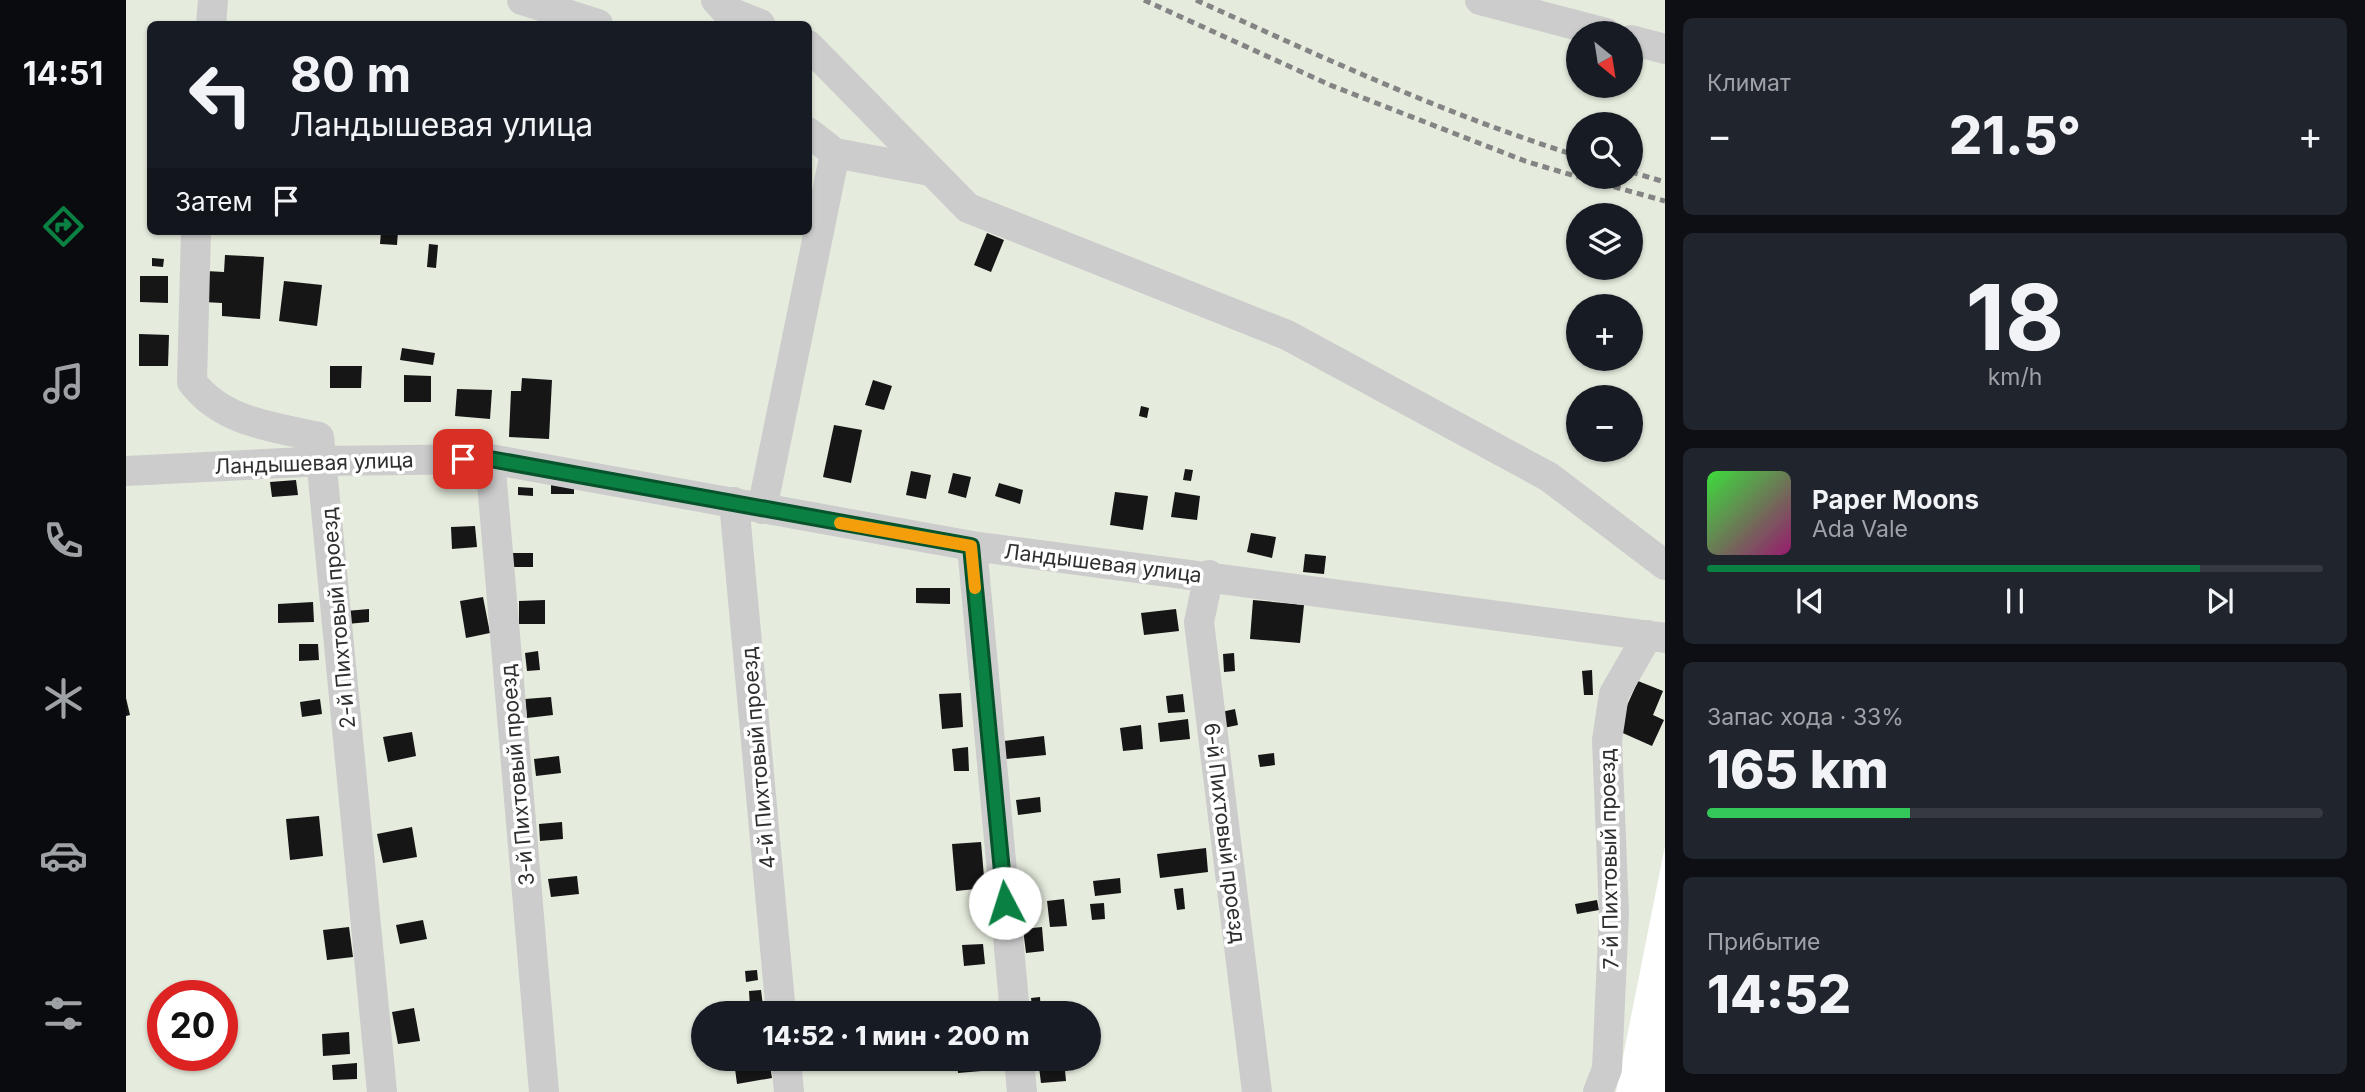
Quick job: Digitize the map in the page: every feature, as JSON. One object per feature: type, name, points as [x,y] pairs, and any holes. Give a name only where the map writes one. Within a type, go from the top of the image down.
[{"type":"lane","points":[[211,21],[213,0]]},
{"type":"lane","points":[[522,0],[588,21]]},
{"type":"lane","points":[[716,0],[725,10],[752,21]]},
{"type":"lane","points":[[1480,0],[1566,23]]},
{"type":"lane","points":[[1643,43],[1665,49]]},
{"type":"lane","points":[[812,49],[968,208],[1287,335],[1549,477],[1665,565]]},
{"type":"lane","points":[[812,135],[835,153],[930,171]]},
{"type":"lane","name":"4-й Пихтовый проезд","points":[[780,1001],[748,506],[835,153]]},
{"type":"lane","name":"2-й Пихтовый проезд","points":[[196,235],[192,382],[205,400],[249,422],[319,437],[324,461],[382,1092]]},
{"type":"lane","name":"Ландышевая улица","points":[[126,471],[324,461],[490,459],[971,546],[1209,575],[1657,636]]},
{"type":"lane","name":"3-й Пихтовый проезд","points":[[490,459],[544,1092]]},
{"type":"lane","points":[[971,546],[1014,1001]]},
{"type":"lane","name":"6-й Пихтовый проезд","points":[[1209,575],[1199,622],[1257,1092]]},
{"type":"lane","name":"7-й Пихтовый проезд","points":[[1598,1092],[1607,1069],[1614,913],[1607,740],[1614,694],[1657,636]]},
{"type":"lane","points":[[787,1071],[789,1092]]},
{"type":"lane","points":[[1020,1071],[1022,1092]]},
{"type":"shaded area","points":[[126,0],[1665,0],[1665,846],[1616,1092],[126,1092]]},
{"type":"building","points":[[987,233],[1004,240],[991,272],[974,265]]},
{"type":"building","points":[[381,235],[398,235],[397,245],[380,244]]},
{"type":"building","points":[[429,244],[438,245],[436,268],[427,267]]},
{"type":"building","points":[[225,255],[264,257],[260,319],[222,316],[222,303],[204,302],[206,271],[224,272]]},
{"type":"building","points":[[152,258],[164,259],[163,267],[152,266]]},
{"type":"building","points":[[140,276],[168,276],[168,303],[140,302]]},
{"type":"building","points":[[284,281],[322,285],[317,326],[279,321]]},
{"type":"building","points":[[139,334],[169,335],[168,366],[139,366]]},
{"type":"building","points":[[402,348],[435,353],[433,365],[400,360]]},
{"type":"building","points":[[330,366],[362,366],[361,388],[330,388]]},
{"type":"building","points":[[404,375],[431,376],[431,402],[404,402]]},
{"type":"building","points":[[522,378],[552,380],[549,439],[509,437],[511,391],[521,391]]},
{"type":"building","points":[[873,380],[892,386],[884,410],[865,405]]},
{"type":"building","points":[[457,389],[492,390],[490,419],[455,416]]},
{"type":"building","points":[[1141,406],[1149,408],[1147,418],[1139,416]]},
{"type":"building","points":[[834,425],[862,430],[851,483],[823,477]]},
{"type":"building","points":[[1185,469],[1193,470],[1191,481],[1183,480]]},
{"type":"building","points":[[911,471],[931,475],[926,499],[906,495]]},
{"type":"building","points":[[953,473],[971,477],[966,498],[948,493]]},
{"type":"building","points":[[551,479],[574,479],[574,494],[551,494]]},
{"type":"building","points":[[296,480],[298,495],[272,497],[270,482]]},
{"type":"building","points":[[999,483],[1023,490],[1020,504],[995,496]]},
{"type":"building","points":[[518,487],[533,488],[533,496],[518,495]]},
{"type":"building","points":[[1115,492],[1148,496],[1143,530],[1110,525]]},
{"type":"building","points":[[1175,492],[1200,496],[1197,520],[1171,517]]},
{"type":"building","points":[[475,526],[477,547],[452,549],[451,527]]},
{"type":"building","points":[[1251,533],[1276,537],[1272,558],[1247,552]]},
{"type":"building","points":[[513,553],[533,553],[533,567],[512,567]]},
{"type":"building","points":[[1305,554],[1326,556],[1324,574],[1303,572]]},
{"type":"building","points":[[916,588],[950,588],[950,604],[916,603]]},
{"type":"building","points":[[483,597],[490,633],[466,638],[460,601]]},
{"type":"building","points":[[545,600],[545,624],[519,624],[519,601]]},
{"type":"building","points":[[1253,600],[1304,605],[1300,643],[1250,639]]},
{"type":"building","points":[[313,602],[314,622],[278,623],[278,604]]},
{"type":"building","points":[[369,609],[369,622],[347,624],[346,611]]},
{"type":"building","points":[[1176,609],[1179,631],[1144,635],[1141,613]]},
{"type":"building","points":[[299,644],[318,644],[319,660],[299,661]]},
{"type":"building","points":[[538,651],[540,670],[527,671],[525,653]]},
{"type":"building","points":[[1234,653],[1235,671],[1224,672],[1223,654]]},
{"type":"building","points":[[1592,670],[1593,695],[1584,695],[1582,671]]},
{"type":"building","points":[[1638,681],[1663,691],[1653,715],[1664,720],[1652,746],[1616,730]]},
{"type":"building","points":[[961,693],[963,727],[942,729],[939,694]]},
{"type":"building","points":[[1183,694],[1185,712],[1168,713],[1166,696]]},
{"type":"building","points":[[551,697],[553,715],[527,718],[525,699]]},
{"type":"building","points":[[126,698],[130,715],[126,716]]},
{"type":"building","points":[[320,699],[322,714],[302,717],[300,702]]},
{"type":"building","points":[[1235,709],[1238,725],[1214,730],[1212,714]]},
{"type":"building","points":[[1188,719],[1190,739],[1160,742],[1158,723]]},
{"type":"building","points":[[1141,725],[1143,749],[1123,751],[1120,728]]},
{"type":"building","points":[[412,732],[416,756],[388,762],[383,737]]},
{"type":"building","points":[[1044,736],[1046,755],[1006,759],[1004,741]]},
{"type":"building","points":[[968,747],[969,771],[954,771],[952,749]]},
{"type":"building","points":[[1274,753],[1275,765],[1260,767],[1258,755]]},
{"type":"building","points":[[559,756],[561,773],[536,776],[534,759]]},
{"type":"building","points":[[1040,797],[1041,812],[1018,815],[1016,800]]},
{"type":"building","points":[[319,816],[323,856],[290,860],[286,819]]},
{"type":"building","points":[[562,822],[563,839],[540,841],[539,824]]},
{"type":"building","points":[[412,827],[417,857],[383,863],[377,834]]},
{"type":"building","points":[[981,842],[985,888],[956,891],[952,844]]},
{"type":"building","points":[[1206,848],[1208,872],[1160,878],[1157,854]]},
{"type":"building","points":[[577,876],[579,894],[551,897],[548,879]]},
{"type":"building","points":[[1120,878],[1121,893],[1095,896],[1093,881]]},
{"type":"building","points":[[1183,888],[1185,909],[1177,910],[1174,889]]},
{"type":"building","points":[[1064,899],[1067,926],[1050,927],[1047,901]]},
{"type":"building","points":[[1597,900],[1599,910],[1577,914],[1575,904]]},
{"type":"building","points":[[1104,903],[1105,919],[1092,920],[1090,904]]},
{"type":"building","points":[[423,920],[427,939],[400,944],[396,925]]},
{"type":"building","points":[[349,927],[353,957],[327,960],[323,930]]},
{"type":"building","points":[[1042,927],[1044,951],[1026,953],[1023,929]]},
{"type":"building","points":[[983,944],[985,964],[964,966],[962,945]]},
{"type":"building","points":[[757,970],[758,980],[746,982],[745,971]]},
{"type":"building","points":[[761,990],[762,1001],[750,1001],[749,991]]},
{"type":"building","points":[[1040,997],[1040,1001],[1031,1001],[1031,998]]},
{"type":"building","points":[[414,1008],[420,1041],[398,1044],[392,1012]]},
{"type":"building","points":[[349,1032],[350,1054],[323,1056],[322,1034]]},
{"type":"building","points":[[357,1063],[357,1079],[333,1080],[332,1065]]},
{"type":"building","points":[[735,1071],[771,1071],[772,1078],[737,1084]]},
{"type":"building","points":[[1040,1071],[1065,1071],[1066,1081],[1041,1083]]},
{"type":"railway","points":[[1144,0],[1330,85],[1525,161],[1566,173]]},
{"type":"railway","points":[[1196,0],[1433,104],[1566,152]]},
{"type":"railway","points":[[1643,176],[1665,182]]},
{"type":"railway","points":[[1622,189],[1665,201]]},
{"type":"slow traffic","points":[[840,523],[971,546],[975,588]]},
{"type":"route","points":[[463,459],[490,459],[971,546],[1005,903]]}]
